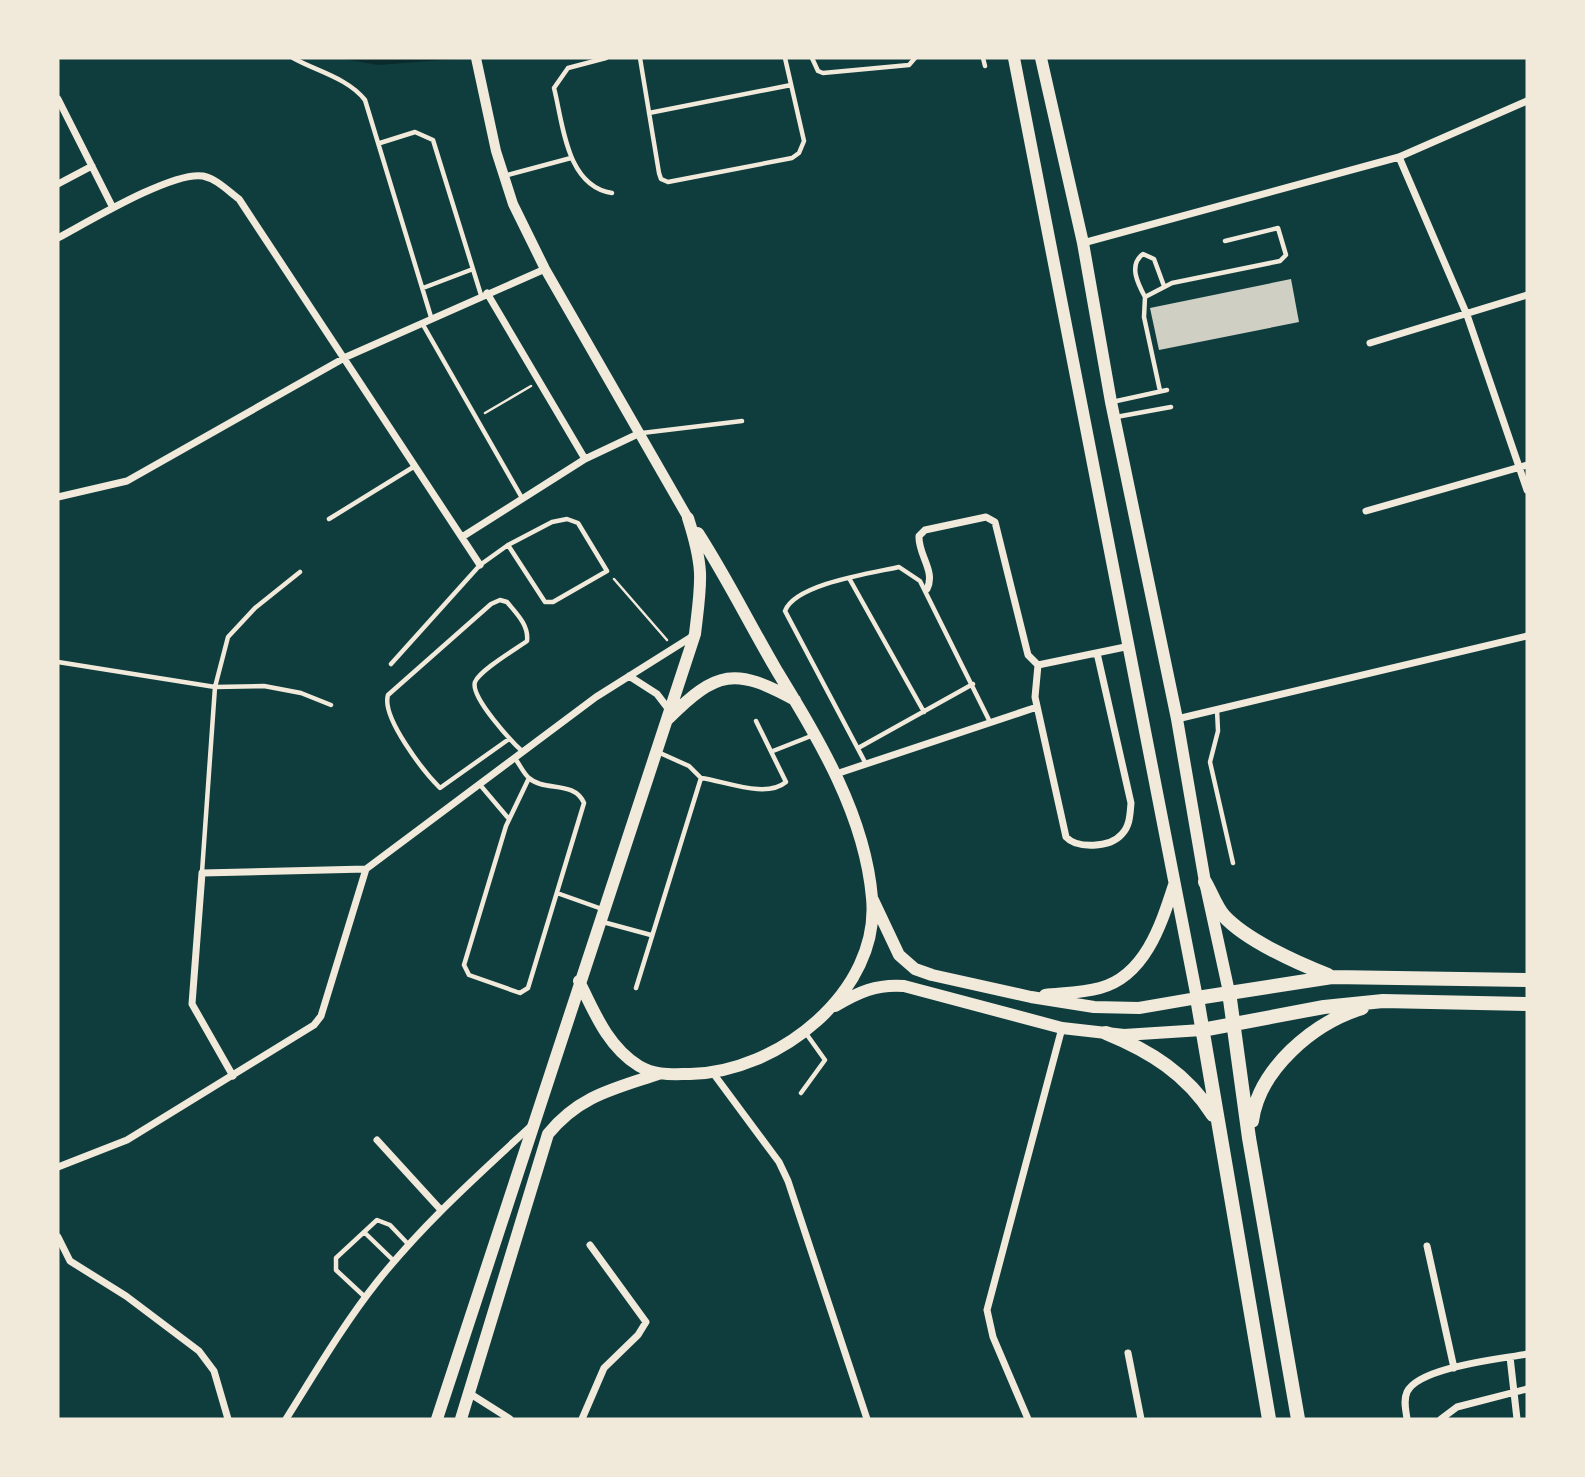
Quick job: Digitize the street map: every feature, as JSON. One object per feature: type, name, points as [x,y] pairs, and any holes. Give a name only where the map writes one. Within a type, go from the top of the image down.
[{"type":"main road","points":[[1014,58],[1197,998],[1269,1419]]},
{"type":"main road","points":[[1041,58],[1083,243],[1111,402],[1177,719],[1205,882],[1236,1023],[1249,1138],[1298,1419]]},
{"type":"main road","points":[[437,1419],[531,1125],[695,634],[703,584],[699,550],[688,519]]},
{"type":"main road","points":[[688,519],[726,577],[816,734],[836,774],[866,860],[873,900],[899,955],[915,969],[1031,997],[1094,1007],[1139,1008],[1332,977],[1527,980]]},
{"type":"main road","points":[[667,716],[692,695],[710,685],[733,678],[745,677],[759,681],[797,701]]},
{"type":"main road","points":[[1205,882],[1222,914],[1241,930],[1298,963],[1332,977]]},
{"type":"main road","points":[[1031,997],[1099,988],[1117,981],[1148,951],[1175,884]]},
{"type":"main road","points":[[835,1006],[857,967],[868,936],[873,900]]},
{"type":"main road","points":[[579,981],[610,1039],[639,1066],[658,1074]]},
{"type":"main road","points":[[461,1419],[548,1134],[564,1114],[579,1103],[658,1074],[713,1073],[752,1063],[864,989],[904,986],[1062,1028],[1106,1033],[1202,1030],[1324,1007],[1383,1001],[1527,1004]]},
{"type":"main road","points":[[1249,1138],[1260,1093],[1295,1049],[1333,1021],[1383,1001]]},
{"type":"main road","points":[[1106,1033],[1148,1052],[1185,1078],[1217,1122]]},
{"type":"street","points":[[476,58],[503,177],[545,269],[688,519]]},
{"type":"street","points":[[58,99],[113,208]]},
{"type":"street","points":[[1083,243],[1399,157],[1527,101]]},
{"type":"street","points":[[1399,157],[1467,315],[1524,466],[1527,490]]},
{"type":"street","points":[[58,184],[92,166]]},
{"type":"street","points":[[58,238],[113,208],[186,175],[216,181],[239,199],[346,357],[480,565]]},
{"type":"street","points":[[58,497],[127,481],[346,357],[431,317],[545,269]]},
{"type":"street","points":[[484,294],[585,459]]},
{"type":"street","points":[[1370,343],[1527,295]]},
{"type":"street","points":[[462,537],[585,459],[640,433]]},
{"type":"street","points":[[1366,511],[1524,466]]},
{"type":"street","points":[[927,589],[930,572],[918,549],[919,536],[925,530],[986,517],[995,522],[1028,655],[1038,665]]},
{"type":"street","points":[[233,1076],[192,1004],[202,873],[366,869],[629,676],[695,634]]},
{"type":"street","points":[[1177,719],[1527,636]]},
{"type":"street","points":[[1038,665],[1130,646]]},
{"type":"street","points":[[1038,665],[1035,697],[1066,836],[1072,843],[1085,846],[1115,839],[1129,822],[1131,803],[1097,653]]},
{"type":"street","points":[[629,676],[657,694],[667,716]]},
{"type":"street","points":[[836,774],[1037,707]]},
{"type":"street","points":[[58,1167],[127,1140],[306,1032],[321,1016],[366,869]]},
{"type":"street","points":[[1028,1419],[993,1338],[987,1310],[1062,1028]]},
{"type":"street","points":[[713,1073],[779,1161],[788,1181],[867,1419]]},
{"type":"street","points":[[286,1419],[365,1297],[394,1261],[440,1209],[531,1125]]},
{"type":"street","points":[[377,1140],[440,1209]]},
{"type":"street","points":[[58,1237],[70,1261],[126,1296],[199,1351],[214,1371],[228,1419]]},
{"type":"street","points":[[582,1419],[604,1368],[638,1335],[646,1322],[590,1245]]},
{"type":"street","points":[[1427,1246],[1454,1368]]},
{"type":"street","points":[[1128,1353],[1141,1419]]},
{"type":"street","points":[[1407,1419],[1404,1403],[1407,1391],[1421,1378],[1454,1368],[1527,1354]]},
{"type":"street","points":[[1510,1357],[1517,1419]]},
{"type":"street","points":[[1441,1419],[1457,1407],[1527,1389]]},
{"type":"street","points":[[469,1392],[510,1419]]},
{"type":"lane","points":[[293,58],[360,93],[365,100],[431,317]]},
{"type":"lane","points":[[606,58],[568,68],[554,88],[571,158],[587,182],[602,191],[612,193]]},
{"type":"lane","points":[[639,58],[659,173],[664,181],[792,158],[799,153],[804,141],[785,58]]},
{"type":"lane","points":[[812,58],[818,71],[824,73],[909,65],[915,58]]},
{"type":"lane","points":[[983,58],[985,66]]},
{"type":"lane","points":[[649,113],[791,85]]},
{"type":"lane","points":[[380,143],[415,132],[433,140],[473,269],[484,294]]},
{"type":"lane","points":[[503,177],[571,158]]},
{"type":"lane","points":[[1145,297],[1164,286],[1280,261],[1286,255],[1278,228],[1225,241]]},
{"type":"lane","points":[[1160,391],[1144,317],[1145,297],[1135,266],[1137,258],[1143,254],[1154,259],[1164,286]]},
{"type":"lane","points":[[423,288],[473,269]]},
{"type":"lane","points":[[422,322],[523,499]]},
{"type":"lane","points":[[1111,402],[1167,390]]},
{"type":"lane","points":[[1114,417],[1171,407]]},
{"type":"lane","points":[[640,433],[741,421]]},
{"type":"lane","points":[[329,520],[416,465]]},
{"type":"lane","points":[[391,664],[480,565],[508,545],[552,522],[567,519],[578,523],[607,571],[553,602],[545,601],[508,545]]},
{"type":"lane","points":[[866,764],[860,747],[785,611],[790,601],[832,581],[899,567],[911,573],[927,589],[990,723]]},
{"type":"lane","points":[[202,873],[215,687],[228,637],[255,608],[300,572]]},
{"type":"lane","points":[[849,578],[924,712]]},
{"type":"lane","points":[[509,740],[440,788],[395,727],[386,703],[388,695],[491,604],[500,600],[507,602],[522,621],[528,634],[527,641],[482,674],[475,681],[475,689],[478,698],[509,740],[523,752]]},
{"type":"lane","points":[[58,662],[215,687],[264,686],[301,693],[331,705]]},
{"type":"lane","points":[[860,747],[973,684]]},
{"type":"lane","points":[[1216,710],[1218,731],[1210,762],[1233,863]]},
{"type":"lane","points":[[656,751],[689,766],[701,778],[767,790],[779,788],[786,779],[756,721]]},
{"type":"lane","points":[[773,751],[816,734]]},
{"type":"lane","points":[[516,760],[529,778],[571,790],[580,795],[583,803],[528,988],[520,993],[470,975],[466,970],[466,957],[509,819],[529,778]]},
{"type":"lane","points":[[636,988],[701,778]]},
{"type":"lane","points":[[481,786],[509,819]]},
{"type":"lane","points":[[557,893],[601,915],[651,935]]},
{"type":"lane","points":[[801,1093],[825,1060],[804,1031]]},
{"type":"lane","points":[[365,1297],[336,1270],[336,1258],[377,1220],[383,1220],[409,1245]]},
{"type":"lane","points":[[364,1232],[394,1261]]},
{"type":"path","points":[[477,418],[539,382]]},
{"type":"path","points":[[607,571],[673,649]]},
{"type":"water","points":[[339,58],[468,58],[378,65]]},
{"type":"building","points":[[1291,279],[1299,322],[1159,350],[1150,308]]}]
